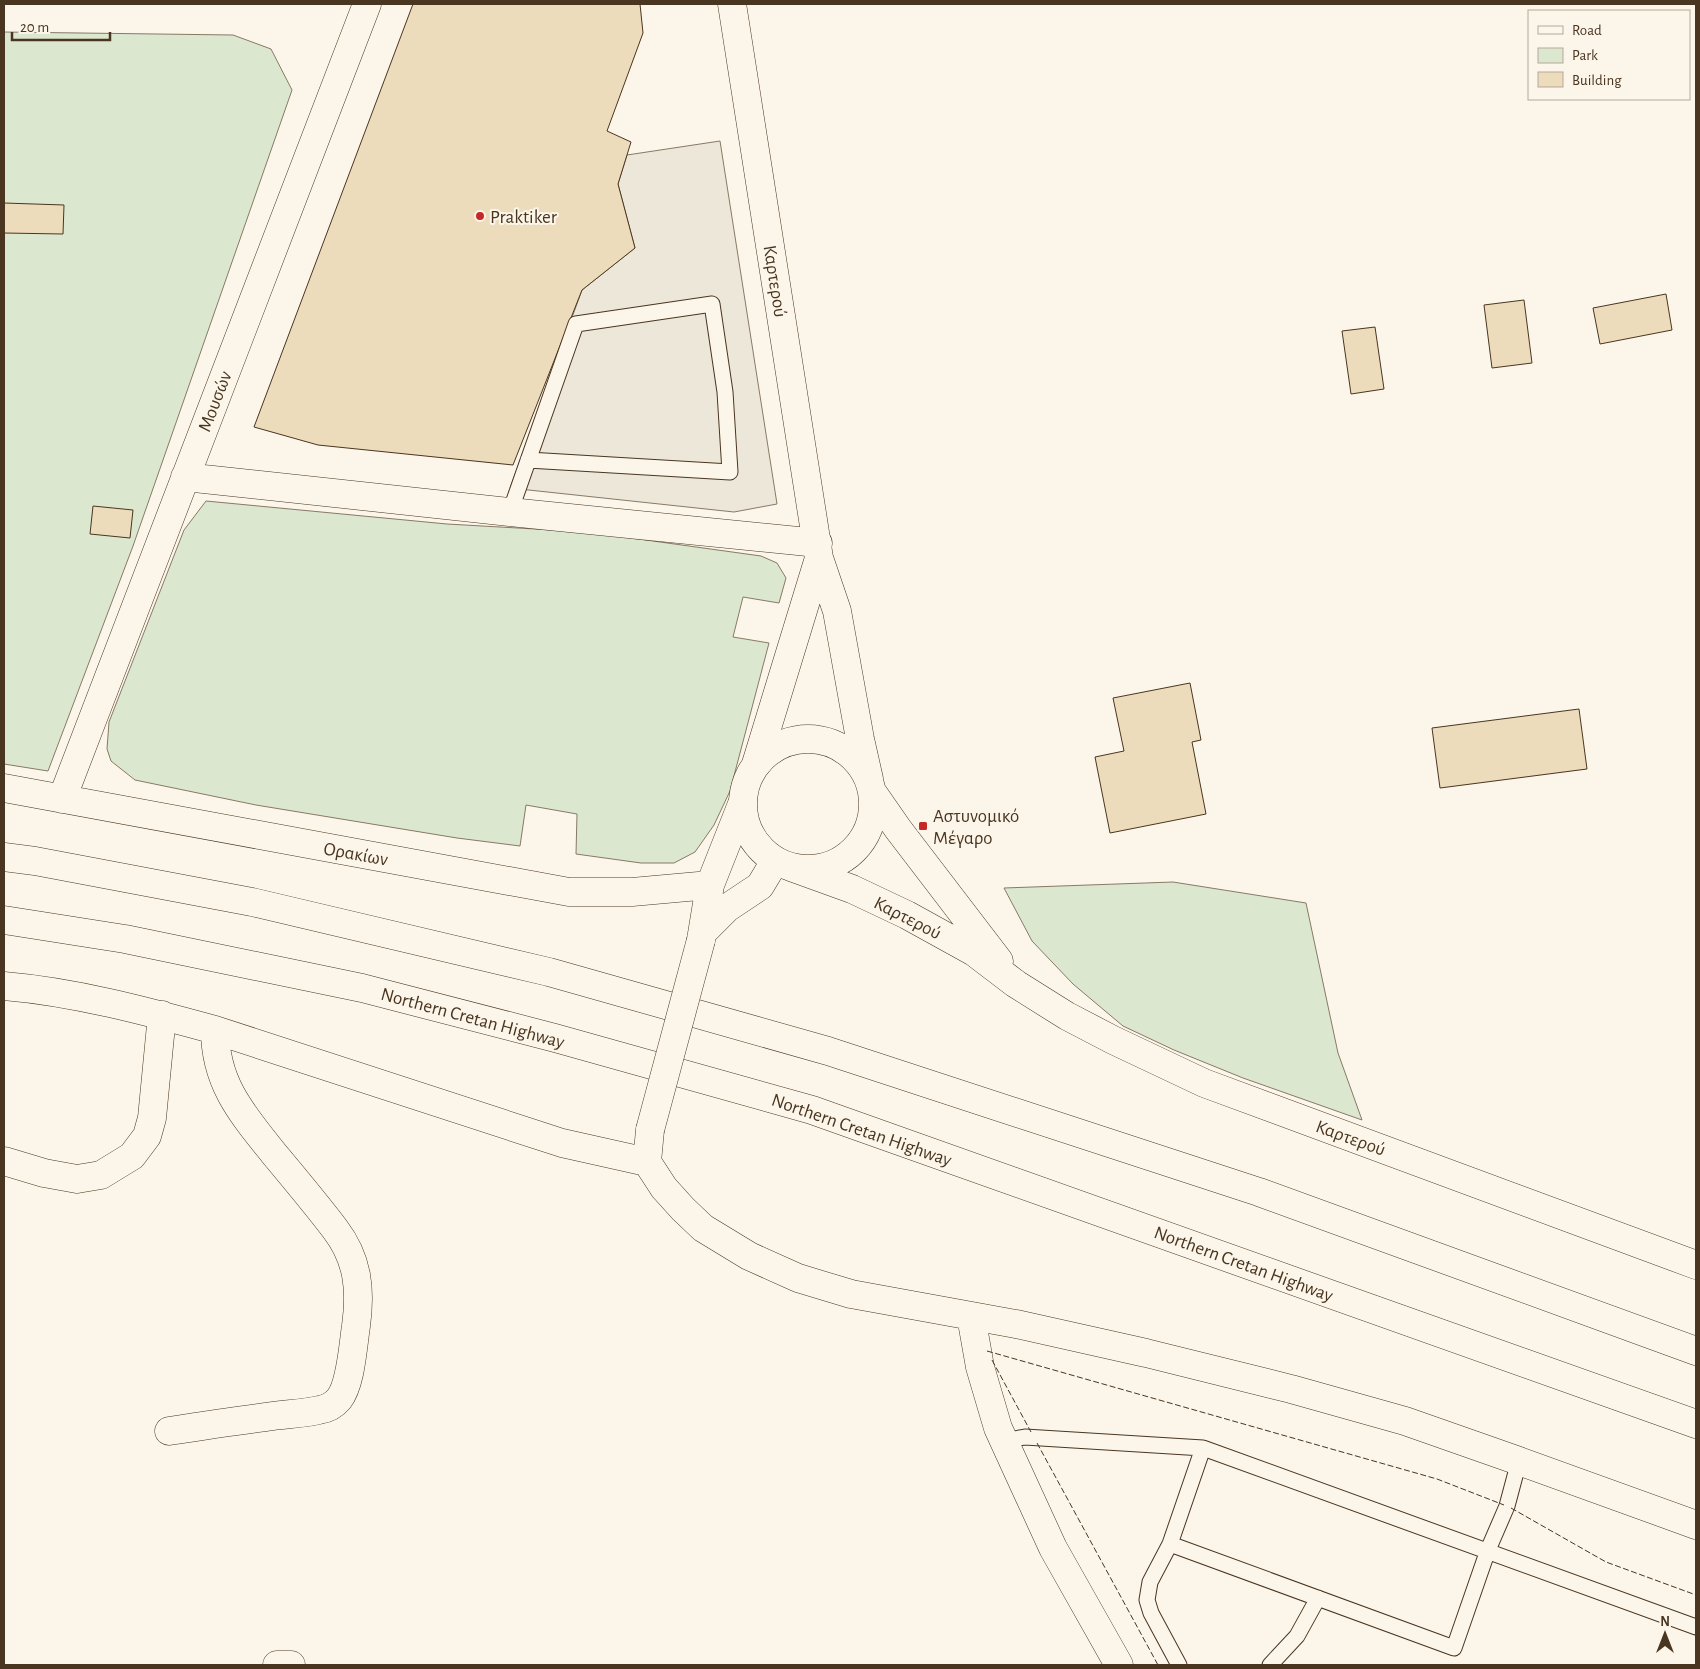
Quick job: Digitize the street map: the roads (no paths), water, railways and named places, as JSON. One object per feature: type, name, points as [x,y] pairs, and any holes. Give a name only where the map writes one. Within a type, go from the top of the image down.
[{"type":"main road","name":"Μουσών","points":[[62,799],[367,4]]},
{"type":"main road","name":"Καρτερού","points":[[732,4],[818,551],[837,610],[860,739],[871,786],[898,829],[1016,984]]},
{"type":"main road","points":[[185,477],[510,512],[818,551]]},
{"type":"main road","name":"Καρτερού","points":[[756,764],[818,551]]},
{"type":"main road","points":[[742,804],[744,821],[751,837],[761,851],[783,864],[808,870],[824,868],[839,862],[852,853],[863,840],[871,826],[874,810],[871,786],[860,764],[848,752],[833,743],[816,739],[799,739],[783,743],[768,752],[756,764],[748,776],[742,804],[710,885],[702,936],[650,1130],[647,1162],[664,1188],[703,1228],[748,1256],[816,1284],[851,1294],[1016,1324],[1146,1353],[1291,1389],[1405,1421],[1696,1525]]},
{"type":"main road","name":"Ορακίων","points":[[4,788],[569,892],[632,892],[710,885]]},
{"type":"main road","points":[[4,857],[280,908],[549,972],[828,1051],[1259,1192],[1696,1351]]},
{"type":"main road","points":[[702,936],[727,908],[760,886],[783,864]]},
{"type":"main road","name":"Καρτερού","points":[[783,864],[852,889],[907,915],[974,952],[1016,984],[1068,1016],[1113,1040],[1204,1083],[1696,1265]]},
{"type":"main road","name":"Northern Cretan Highway","points":[[4,920],[125,939],[362,988],[555,1038],[812,1110],[1696,1424]]},
{"type":"main road","points":[[4,986],[74,996],[162,1015],[215,1030],[562,1143],[647,1162]]},
{"type":"main road","points":[[4,1161],[44,1173],[76,1179],[101,1175],[132,1156],[147,1136],[152,1118],[162,1015]]},
{"type":"main road","points":[[169,1431],[318,1410],[332,1405],[340,1397],[347,1381],[357,1317],[357,1278],[350,1251],[336,1229],[236,1104],[221,1072],[216,1049],[215,1030]]},
{"type":"main road","points":[[971,1316],[988,1396],[998,1428],[1053,1548],[1119,1665]]},
{"type":"main road","points":[[277,1665],[291,1665]]},
{"type":"lane","points":[[510,512],[528,460],[576,324],[712,304],[726,392],[730,472],[528,460]]},
{"type":"lane","points":[[1004,1442],[1025,1437],[1202,1448],[1488,1550],[1696,1627]]},
{"type":"lane","points":[[1179,1665],[1150,1613],[1146,1600],[1150,1582],[1170,1544],[1202,1448]]},
{"type":"lane","points":[[1170,1544],[1454,1648],[1488,1550],[1507,1506],[1519,1461]]},
{"type":"lane","points":[[1270,1665],[1297,1636],[1318,1598]]},
{"type":"place","name":"Praktiker","points":[[480,216]]},
{"type":"place","name":"Αστυνομικό Μέγαρο","points":[[923,826]]}]
